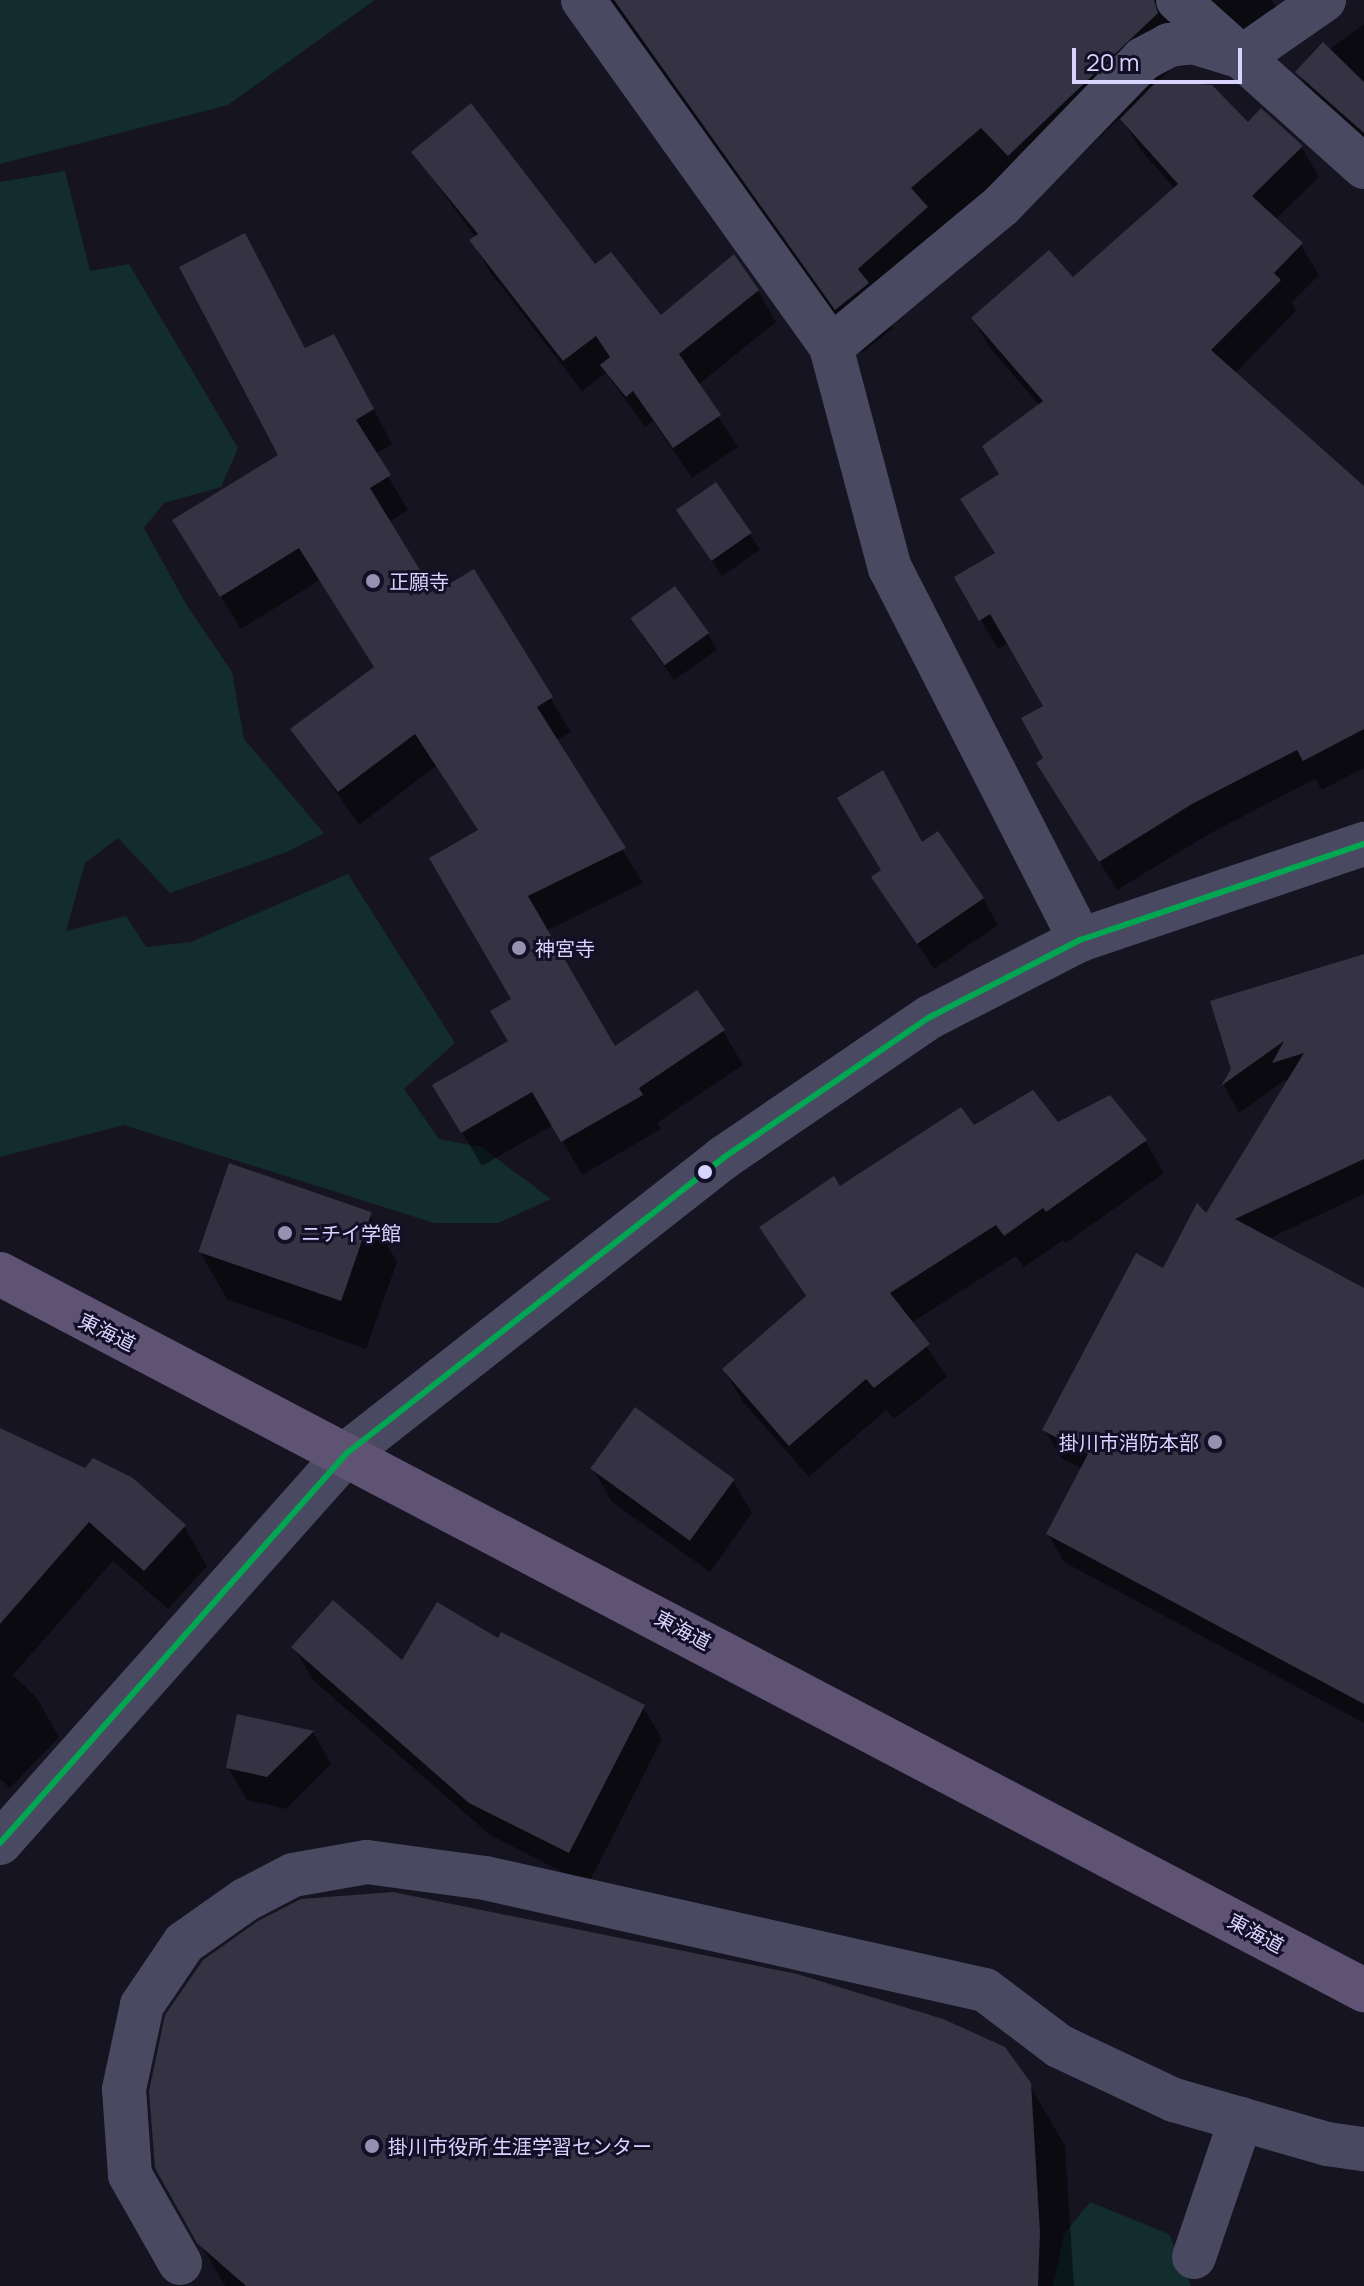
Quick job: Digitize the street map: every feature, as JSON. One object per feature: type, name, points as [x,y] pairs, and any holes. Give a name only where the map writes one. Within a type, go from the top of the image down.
[{"type":"main road","name":"東海道","points":[[0,1274],[347,1453],[1364,1990]]},
{"type":"street","points":[[583,0],[831,347],[890,568],[1080,940]]},
{"type":"street","points":[[1178,0],[1364,167]]},
{"type":"street","points":[[1242,57],[1324,0]]},
{"type":"street","points":[[831,347],[1001,206],[1143,59],[1169,45],[1193,42],[1242,57]]},
{"type":"street","points":[[0,1843],[347,1453],[723,1158],[930,1017],[1080,940],[1364,844]]},
{"type":"street","points":[[180,2263],[130,2175],[124,2089],[142,2005],[184,1943],[245,1900],[293,1875],[367,1862],[485,1878],[985,1990],[1059,2046],[1174,2100],[1327,2144],[1364,2149]]},
{"type":"street","points":[[1194,2257],[1241,2119]]},
{"type":"green space","points":[[0,0],[375,0],[228,105],[0,164]]},
{"type":"green space","points":[[65,171],[90,271],[129,264],[238,448],[221,487],[164,503],[144,528],[186,604],[232,672],[244,739],[324,833],[287,852],[170,893],[118,838],[85,863],[66,931],[126,916],[146,947],[191,942],[348,874],[455,1043],[404,1089],[439,1139],[481,1147],[551,1199],[498,1223],[434,1223],[124,1125],[0,1157],[0,182]]},
{"type":"green space","points":[[1090,2202],[1169,2234],[1191,2286],[1053,2286],[1064,2234]]},
{"type":"building","points":[[614,0],[1154,0],[1158,13],[1008,156],[981,128],[911,188],[928,207],[858,269],[869,283],[835,310]]},
{"type":"building","points":[[1323,42],[1364,82],[1364,133],[1295,72]]},
{"type":"building","points":[[1157,81],[1212,85],[1248,122],[1261,108],[1303,146],[1252,196],[1303,243],[1274,273],[1281,280],[1211,350],[1364,486],[1364,729],[1303,761],[1297,750],[1192,804],[1099,862],[1036,763],[1043,758],[1021,718],[1043,706],[990,614],[979,621],[954,577],[995,553],[960,499],[999,474],[982,446],[1043,401],[971,318],[1049,250],[1073,277],[1178,184],[1120,119]]},
{"type":"building","points":[[471,103],[595,264],[611,252],[661,315],[734,254],[759,290],[679,354],[721,415],[673,448],[633,391],[626,397],[600,365],[610,357],[596,336],[563,361],[469,240],[478,234],[411,152]]},
{"type":"building","points":[[245,233],[305,348],[334,334],[374,409],[356,420],[391,475],[370,488],[434,593],[474,569],[553,697],[537,707],[626,848],[528,896],[615,1046],[697,990],[725,1030],[639,1088],[643,1095],[561,1142],[532,1092],[461,1133],[432,1085],[508,1041],[490,1011],[511,999],[429,858],[478,830],[415,734],[338,792],[290,729],[374,667],[299,548],[220,597],[172,520],[278,455],[179,267]]},
{"type":"building","points":[[716,482],[752,533],[711,561],[676,510]]},
{"type":"building","points":[[675,586],[709,633],[665,665],[631,618]]},
{"type":"building","points":[[883,770],[922,842],[938,831],[984,898],[917,944],[871,877],[881,870],[837,798]]},
{"type":"building","name":"掛川市消防本部","points":[[1364,954],[1364,1159],[1235,1219],[1364,1288],[1364,1704],[1046,1534],[1088,1454],[1042,1430],[1136,1253],[1163,1268],[1197,1203],[1206,1213],[1304,1053],[1272,1063],[1284,1041],[1221,1086],[1231,1069],[1210,1001]]},
{"type":"building","points":[[1033,1090],[1058,1122],[1110,1095],[1147,1140],[1046,1212],[1043,1208],[1004,1236],[996,1225],[890,1293],[930,1344],[874,1388],[866,1379],[789,1446],[722,1369],[806,1296],[759,1227],[834,1176],[840,1186],[961,1107],[974,1125]]},
{"type":"building","name":"ニチイ学館","points":[[229,1163],[372,1212],[341,1301],[198,1252]]},
{"type":"building","points":[[635,1407],[735,1479],[690,1541],[590,1468]]},
{"type":"building","points":[[0,1428],[85,1468],[93,1458],[133,1478],[186,1525],[144,1571],[89,1522],[0,1624]]},
{"type":"building","points":[[333,1600],[402,1660],[437,1602],[498,1638],[501,1632],[645,1705],[569,1853],[469,1803],[291,1647]]},
{"type":"building","points":[[237,1714],[314,1731],[267,1777],[226,1768]]},
{"type":"building","name":"掛川市役所 生涯学習センター","points":[[393,1892],[797,1974],[943,2019],[1005,2047],[1031,2083],[1040,2233],[1038,2286],[246,2286],[197,2243],[155,2168],[149,2091],[165,2015],[203,1960],[258,1921],[301,1899]]},
{"type":"transit line","points":[[0,1843],[347,1453],[723,1158],[930,1017],[1080,940],[1364,844]]},
{"type":"place","name":"正願寺","points":[[373,581]]},
{"type":"place","name":"神宮寺","points":[[519,948]]},
{"type":"place","name":"ニチイ学館","points":[[285,1233]]},
{"type":"place","name":"掛川市消防本部","points":[[1215,1442]]},
{"type":"place","name":"掛川市役所 生涯学習センター","points":[[372,2146]]}]
